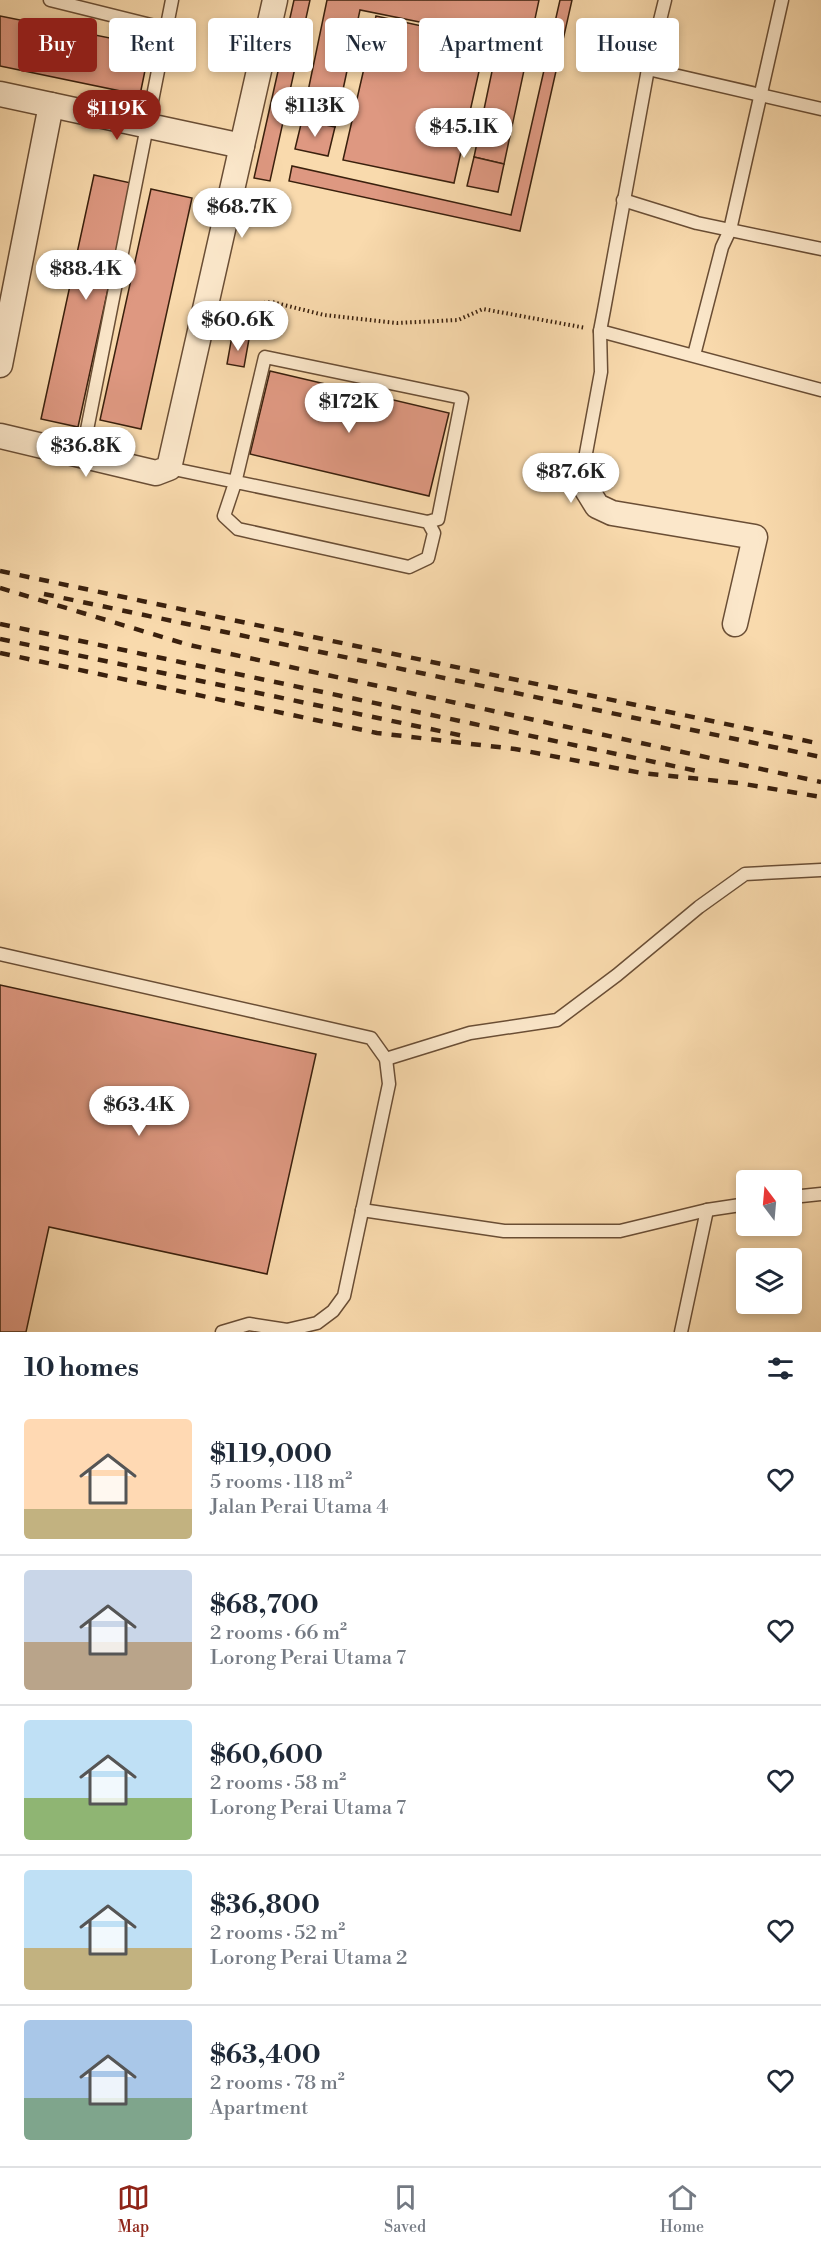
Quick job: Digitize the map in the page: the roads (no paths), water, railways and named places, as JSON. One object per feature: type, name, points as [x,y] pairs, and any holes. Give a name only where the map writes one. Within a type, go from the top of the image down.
[{"type":"street","points":[[0,436],[156,473],[169,468],[275,0]]},
{"type":"street","points":[[0,94],[242,146]]},
{"type":"street","points":[[0,365],[51,105]]},
{"type":"street","points":[[581,480],[597,506],[612,513],[756,537],[735,624]]},
{"type":"lane","points":[[50,0],[123,18]]},
{"type":"lane","points":[[169,18],[172,0]]},
{"type":"lane","points":[[660,18],[664,0]]},
{"type":"lane","points":[[694,355],[722,247],[730,230],[782,0]]},
{"type":"lane","points":[[82,455],[159,72]]},
{"type":"lane","points":[[581,480],[601,372],[600,331],[647,72]]},
{"type":"lane","points":[[662,72],[761,93],[821,109]]},
{"type":"lane","points":[[623,200],[730,230],[821,249]]},
{"type":"lane","points":[[600,331],[821,390]]},
{"type":"lane","points":[[169,468],[236,483],[428,522],[438,519],[462,398],[265,357],[236,483],[224,516],[238,528],[409,567],[428,558],[434,533],[428,522]]},
{"type":"lane","points":[[386,1059],[470,1033],[557,1020],[617,975],[699,907],[745,874],[821,870]]},
{"type":"lane","points":[[0,954],[371,1038],[386,1059],[389,1084],[344,1296],[333,1311],[317,1323],[288,1331],[249,1324],[222,1332]]},
{"type":"lane","points":[[802,1196],[821,1194]]},
{"type":"lane","points":[[362,1210],[504,1231],[620,1231],[707,1210],[736,1206]]},
{"type":"lane","points":[[681,1332],[707,1210]]},
{"type":"railway","points":[[0,571],[821,744]]},
{"type":"railway","points":[[0,588],[189,645],[821,782]]},
{"type":"railway","points":[[44,594],[821,757]]},
{"type":"railway","points":[[0,624],[702,772]]},
{"type":"railway","points":[[0,639],[464,736]]},
{"type":"railway","points":[[0,653],[377,733],[515,749],[642,773],[738,783],[821,797]]}]
